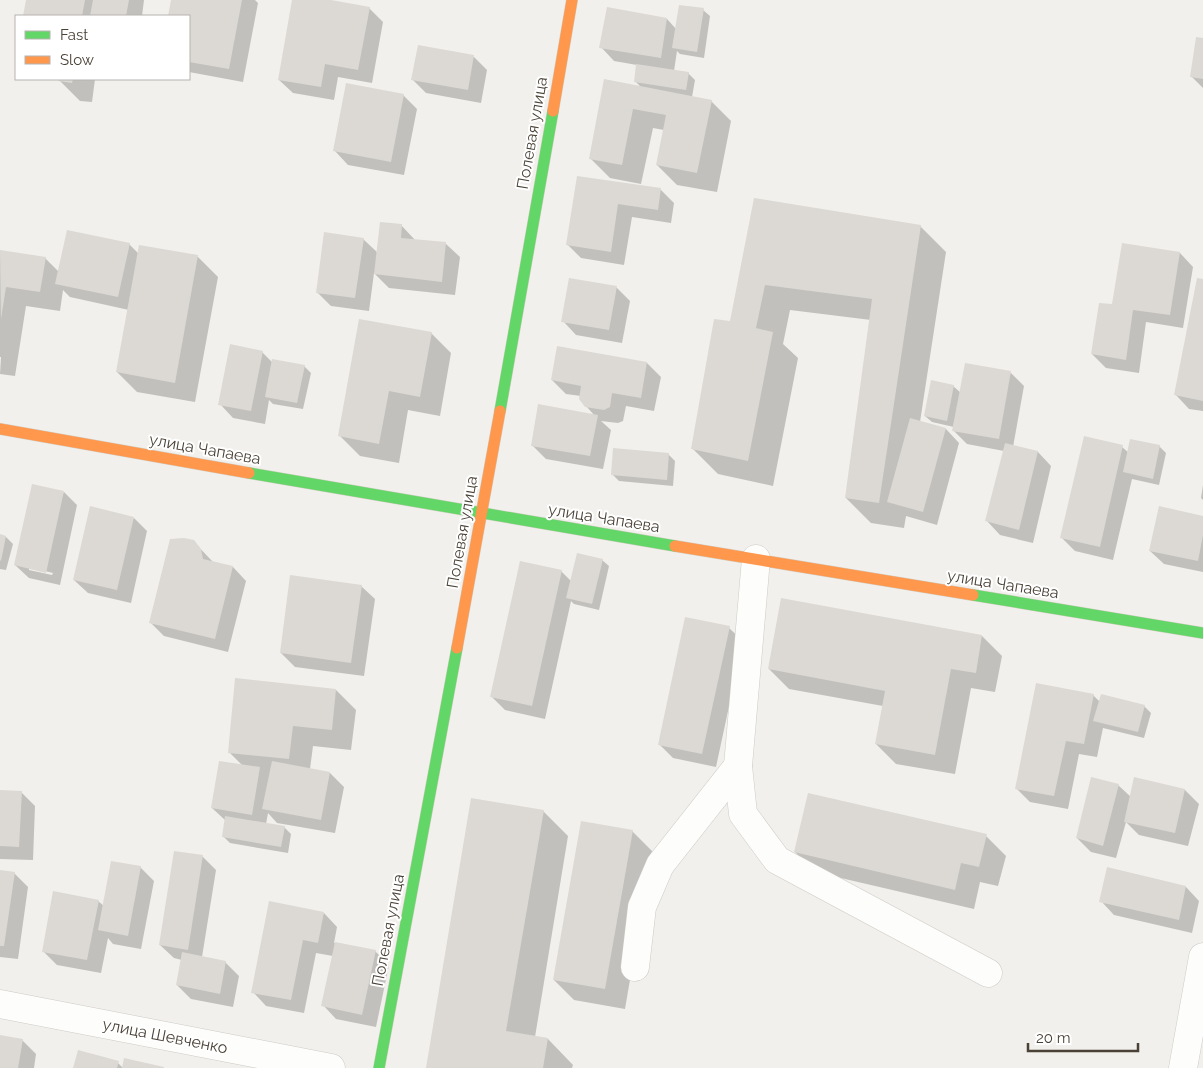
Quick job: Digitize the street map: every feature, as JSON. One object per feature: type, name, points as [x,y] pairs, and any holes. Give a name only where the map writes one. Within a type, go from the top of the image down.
[{"type":"street","name":"Полевая улица","points":[[379,1068],[482,514],[572,0]]},
{"type":"street","name":"улица Чапаева","points":[[0,429],[482,514],[1203,633]]},
{"type":"street","points":[[756,560],[738,766],[743,814],[777,860],[988,973]]},
{"type":"street","points":[[635,966],[642,907],[660,865],[738,766]]},
{"type":"street","points":[[1183,1068],[1203,957]]},
{"type":"street","name":"улица Шевченко","points":[[0,1004],[331,1068]]},
{"type":"building","points":[[26,0],[85,0],[82,15],[23,15]]},
{"type":"building","points":[[93,0],[129,0],[126,15],[90,15]]},
{"type":"building","points":[[171,0],[242,0],[229,69],[190,62],[190,15],[168,15]]},
{"type":"building","points":[[292,0],[331,0],[370,7],[358,70],[325,64],[321,87],[278,80]]},
{"type":"building","points":[[679,5],[704,8],[697,52],[672,48]]},
{"type":"building","points":[[607,7],[667,18],[661,58],[599,48]]},
{"type":"building","points":[[1196,37],[1203,38],[1203,79],[1190,77]]},
{"type":"building","points":[[418,45],[474,55],[468,90],[411,80]]},
{"type":"building","points":[[636,64],[689,72],[686,90],[634,82]]},
{"type":"building","points":[[604,79],[712,100],[697,173],[656,165],[666,115],[633,109],[622,165],[589,159]]},
{"type":"building","points":[[58,80],[73,80],[72,83]]},
{"type":"building","points":[[346,83],[404,94],[391,162],[333,151]]},
{"type":"building","points":[[577,176],[661,188],[658,210],[618,204],[611,252],[566,245]]},
{"type":"building","points":[[754,198],[921,225],[879,503],[845,498],[872,299],[765,285],[756,328],[773,332],[748,461],[691,449],[714,319],[730,321]]},
{"type":"building","points":[[380,222],[402,224],[401,238],[446,242],[442,282],[374,274]]},
{"type":"building","points":[[67,230],[130,243],[118,297],[55,284]]},
{"type":"building","points":[[324,232],[364,238],[355,298],[316,293]]},
{"type":"building","points":[[1122,243],[1180,252],[1170,315],[1133,310],[1126,360],[1091,354],[1099,303],[1112,304]]},
{"type":"building","points":[[139,245],[198,255],[175,383],[116,372]]},
{"type":"building","points":[[0,250],[46,257],[40,292],[6,287],[1,319]]},
{"type":"building","points":[[569,278],[617,286],[609,330],[561,322]]},
{"type":"building","points":[[1197,278],[1203,279],[1203,401],[1174,395]]},
{"type":"building","points":[[359,319],[432,332],[420,397],[389,391],[379,444],[338,436]]},
{"type":"building","points":[[230,344],[263,351],[251,411],[218,405]]},
{"type":"building","points":[[557,346],[647,362],[641,398],[612,393],[610,407],[604,410],[585,407],[579,399],[581,386],[551,380]]},
{"type":"building","points":[[272,359],[305,365],[297,403],[265,397]]},
{"type":"building","points":[[965,363],[1011,371],[999,439],[952,431]]},
{"type":"building","points":[[931,380],[954,385],[947,421],[924,416]]},
{"type":"building","points":[[538,404],[598,415],[590,456],[531,446]]},
{"type":"building","points":[[910,418],[946,428],[923,512],[887,502]]},
{"type":"building","points":[[1084,436],[1123,445],[1100,547],[1060,538]]},
{"type":"building","points":[[1130,439],[1160,445],[1153,479],[1123,472]]},
{"type":"building","points":[[1005,443],[1038,451],[1019,530],[985,521]]},
{"type":"building","points":[[613,448],[669,453],[667,480],[611,475]]},
{"type":"building","points":[[32,484],[64,491],[46,573],[14,565]]},
{"type":"building","points":[[90,506],[134,517],[117,590],[73,580]]},
{"type":"building","points":[[1159,506],[1203,516],[1203,535],[1198,561],[1149,551]]},
{"type":"building","points":[[0,534],[6,536],[1,561],[0,560]]},
{"type":"building","points":[[184,538],[194,540],[201,549],[203,559],[233,566],[215,639],[149,623],[170,539]]},
{"type":"building","points":[[577,553],[603,559],[592,604],[566,598]]},
{"type":"building","points":[[520,561],[562,570],[532,706],[490,697]]},
{"type":"building","points":[[290,575],[362,585],[351,663],[280,653]]},
{"type":"building","points":[[781,598],[982,635],[976,673],[951,669],[935,755],[875,744],[885,691],[768,669]]},
{"type":"building","points":[[685,617],[730,626],[702,754],[658,745]]},
{"type":"building","points":[[235,678],[336,689],[332,730],[293,726],[289,759],[228,753]]},
{"type":"building","points":[[1036,683],[1094,694],[1084,744],[1066,741],[1054,796],[1015,789]]},
{"type":"building","points":[[1101,694],[1145,705],[1138,732],[1093,721]]},
{"type":"building","points":[[219,761],[260,767],[252,815],[211,808]]},
{"type":"building","points":[[272,761],[330,772],[321,820],[262,809]]},
{"type":"building","points":[[1091,777],[1119,784],[1103,846],[1076,838]]},
{"type":"building","points":[[1134,777],[1185,789],[1175,833],[1124,822]]},
{"type":"building","points":[[0,790],[22,791],[19,847],[0,846]]},
{"type":"building","points":[[808,793],[987,834],[979,867],[961,863],[955,890],[794,852]]},
{"type":"building","points":[[471,798],[544,810],[506,1031],[548,1038],[543,1068],[426,1068]]},
{"type":"building","points":[[225,816],[285,826],[281,847],[222,837]]},
{"type":"building","points":[[581,821],[633,830],[605,989],[553,980]]},
{"type":"building","points":[[174,851],[203,855],[188,950],[159,945]]},
{"type":"building","points":[[111,861],[141,866],[128,936],[98,930]]},
{"type":"building","points":[[1107,867],[1186,886],[1179,920],[1099,902]]},
{"type":"building","points":[[0,870],[15,872],[4,946],[0,946]]},
{"type":"building","points":[[53,891],[99,900],[87,960],[42,952]]},
{"type":"building","points":[[269,901],[324,912],[318,943],[303,940],[291,1000],[251,993]]},
{"type":"building","points":[[335,942],[376,950],[362,1015],[321,1006]]},
{"type":"building","points":[[182,952],[226,961],[220,994],[176,985]]},
{"type":"building","points":[[0,1035],[23,1039],[18,1068],[0,1068]]},
{"type":"building","points":[[78,1050],[119,1061],[117,1068],[73,1068]]},
{"type":"building","points":[[124,1058],[164,1067],[164,1068],[122,1068]]},
{"type":"traffic: fast","points":[[500,411],[553,111]]},
{"type":"traffic: fast","points":[[249,473],[675,546]]},
{"type":"traffic: fast","points":[[973,595],[1203,633]]},
{"type":"traffic: fast","points":[[379,1068],[457,648]]},
{"type":"traffic: slow","points":[[553,111],[572,0]]},
{"type":"traffic: slow","points":[[457,648],[500,411]]},
{"type":"traffic: slow","points":[[0,429],[249,473]]},
{"type":"traffic: slow","points":[[675,546],[973,595]]}]
